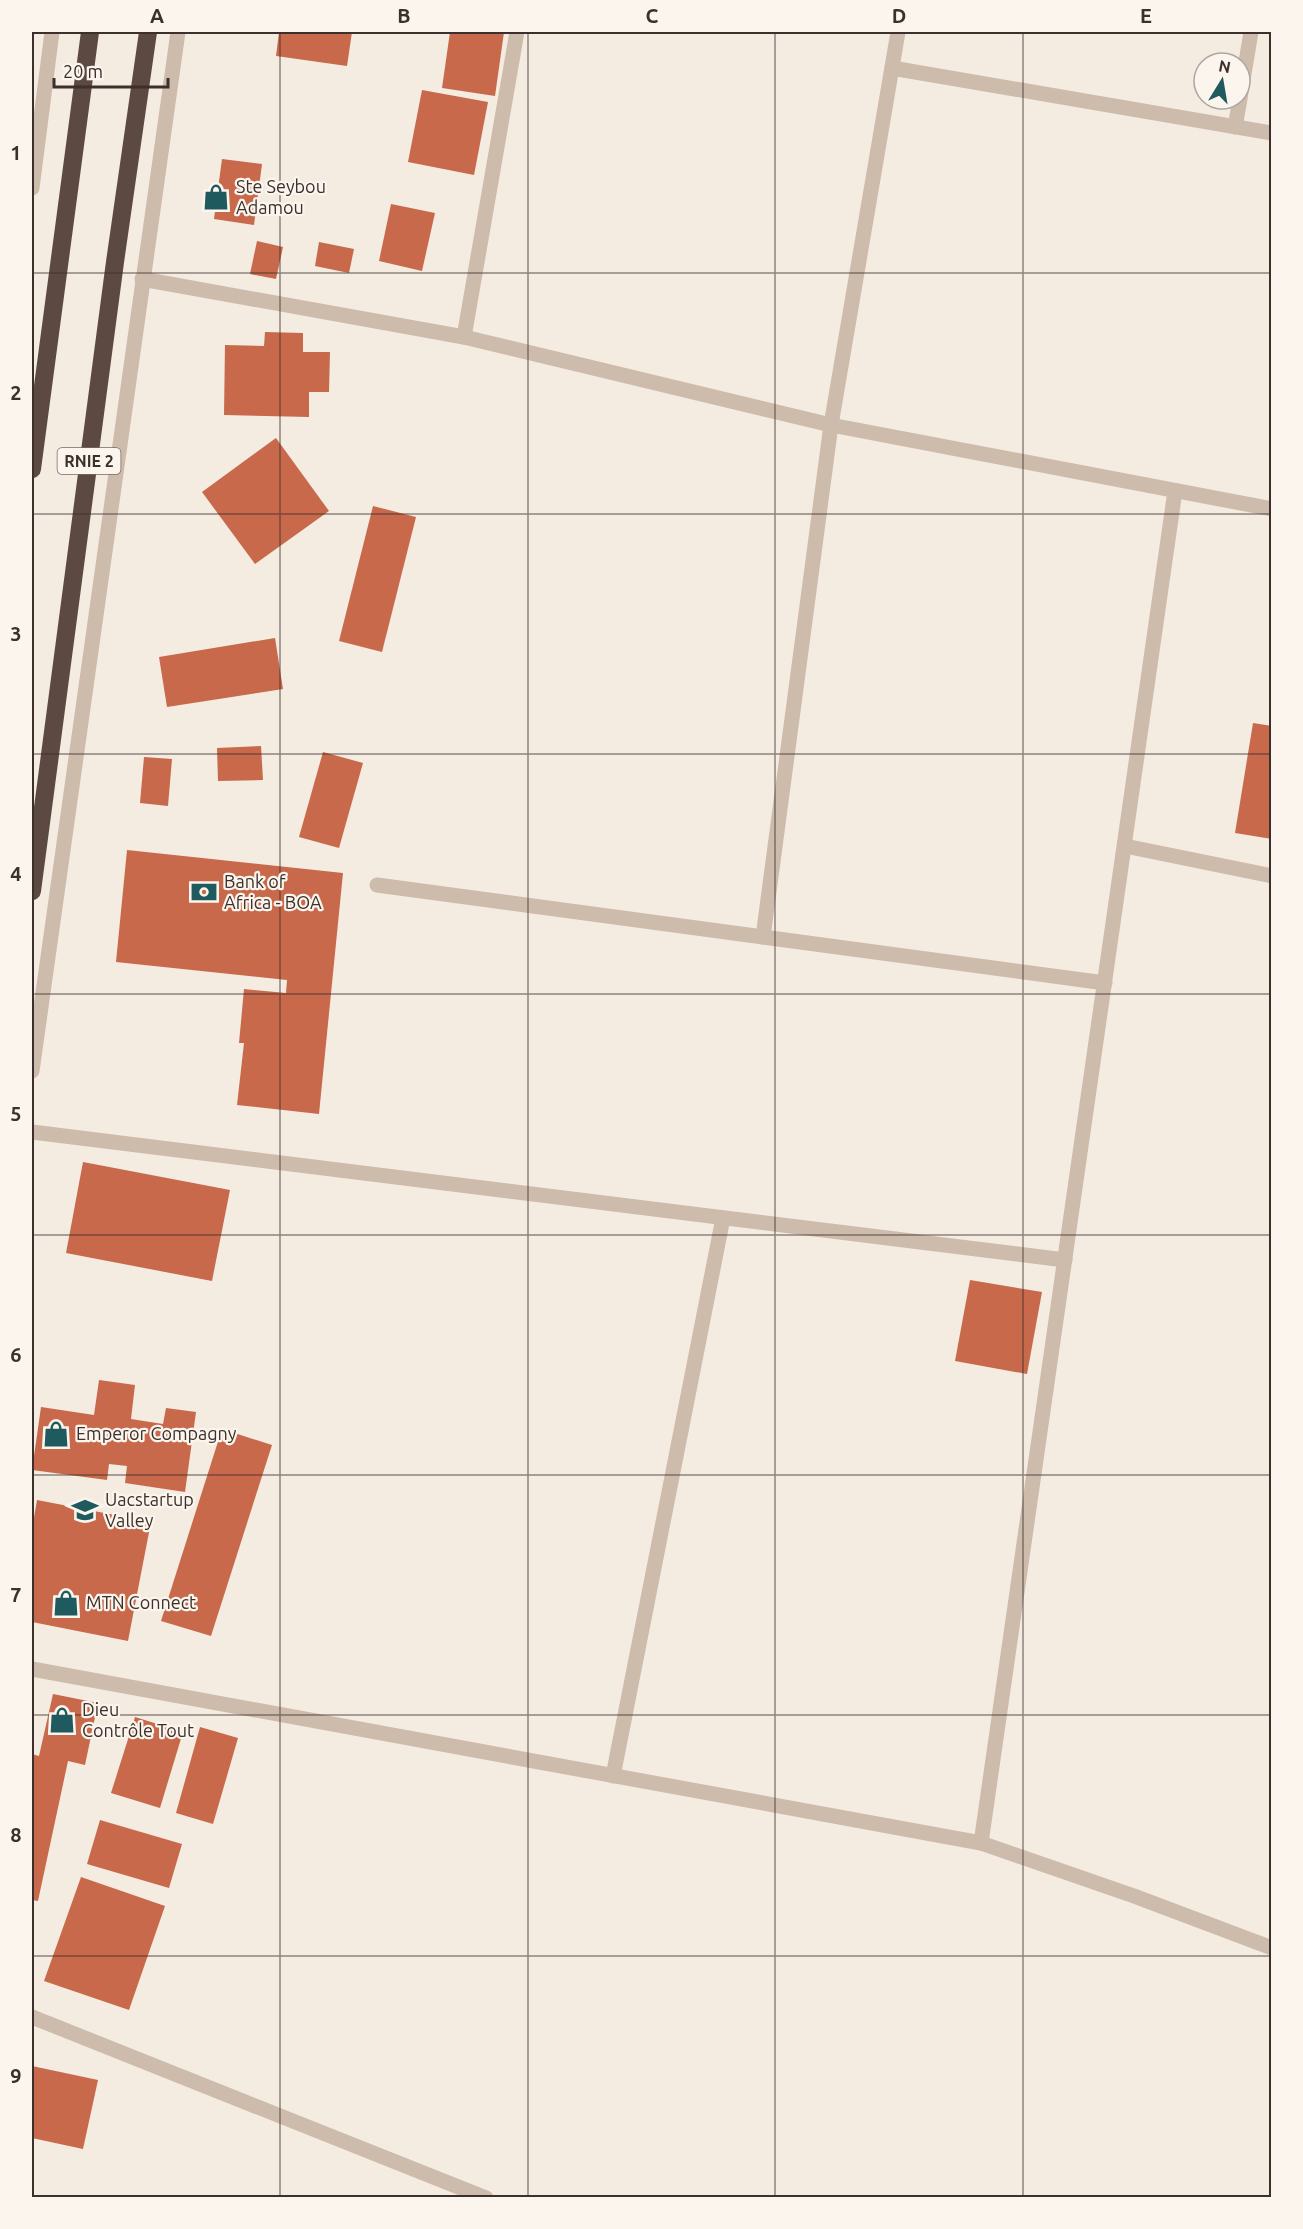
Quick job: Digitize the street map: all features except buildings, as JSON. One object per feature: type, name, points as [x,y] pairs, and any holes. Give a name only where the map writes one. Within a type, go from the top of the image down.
[{"type":"highway","name":"RNIE 2","points":[[32,470],[90,32]]},
{"type":"highway","name":"RNIE 2","points":[[32,891],[115,262],[148,32]]},
{"type":"street","points":[[32,188],[52,32]]},
{"type":"street","points":[[32,1071],[178,32]]},
{"type":"street","points":[[464,337],[517,32]]},
{"type":"street","points":[[763,937],[831,425],[898,32]]},
{"type":"street","points":[[1248,51],[1251,32]]},
{"type":"street","points":[[892,68],[1272,133]]},
{"type":"street","points":[[1235,127],[1238,111]]},
{"type":"street","points":[[142,279],[464,337],[831,425],[1272,509]]},
{"type":"street","points":[[981,1844],[1175,491]]},
{"type":"street","points":[[1125,846],[1272,876]]},
{"type":"street","points":[[377,885],[1105,983]]},
{"type":"street","points":[[32,1132],[1065,1260]]},
{"type":"street","points":[[613,1776],[723,1218]]},
{"type":"street","points":[[32,1670],[981,1844],[1134,1896],[1272,1948]]},
{"type":"street","points":[[32,2017],[486,2198]]},
{"type":"place","name":"Ste Seybou Adamou","points":[[216,197]]},
{"type":"place","name":"Bank of Africa - BOA","points":[[204,892]]},
{"type":"place","name":"Emperor Compagny","points":[[56,1434]]},
{"type":"place","name":"Uacstartup Valley","points":[[85,1510]]},
{"type":"place","name":"MTN Connect","points":[[66,1603]]},
{"type":"place","name":"Dieu Contrôle Tout","points":[[62,1720]]}]
